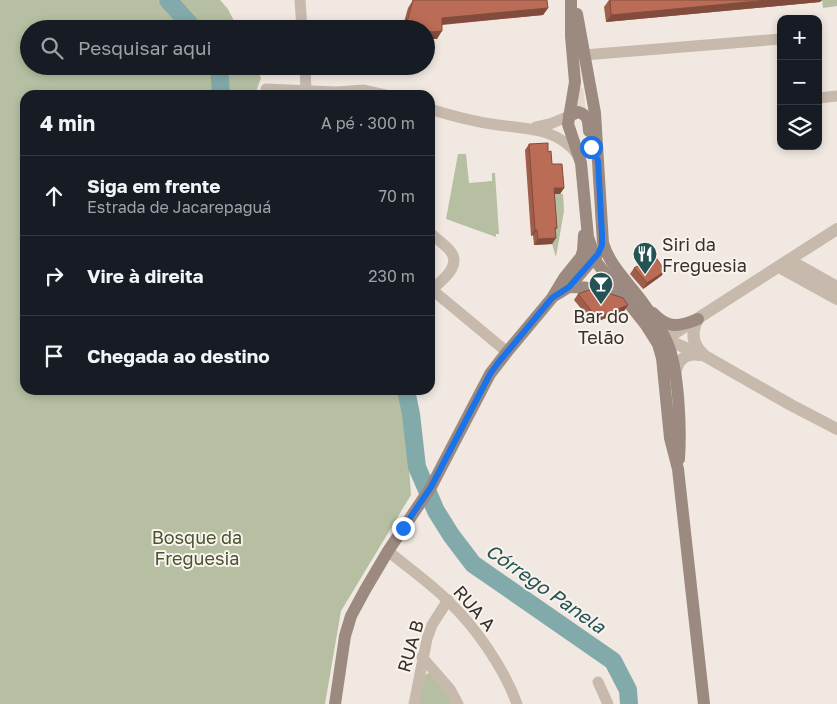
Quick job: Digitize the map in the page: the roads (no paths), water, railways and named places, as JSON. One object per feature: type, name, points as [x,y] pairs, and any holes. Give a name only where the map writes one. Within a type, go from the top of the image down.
[{"type":"main road","points":[[573,0],[594,113],[602,235],[606,252],[614,267],[658,318],[668,324],[683,325],[698,319]]},
{"type":"main road","points":[[573,0],[571,36],[575,82],[569,116],[569,130],[580,157],[588,237],[594,259],[664,346],[670,438],[678,469],[704,704]]},
{"type":"main road","points":[[569,116],[578,112],[588,118],[591,147],[598,161]]},
{"type":"main road","points":[[335,704],[339,666],[347,629],[365,590],[388,551],[431,487],[490,374],[552,298],[564,278],[581,257],[586,223]]},
{"type":"main road","points":[[552,298],[569,287],[594,259],[600,249],[602,235]]},
{"type":"main road","points":[[569,287],[581,287],[623,296]]},
{"type":"main road","points":[[641,300],[664,346],[675,378],[680,437],[678,469]]},
{"type":"street","points":[[300,0],[301,20]]},
{"type":"street","points":[[584,55],[777,38]]},
{"type":"street","points":[[305,75],[306,90]]},
{"type":"street","points":[[266,89],[286,90]]},
{"type":"street","points":[[822,98],[837,96]]},
{"type":"street","points":[[435,110],[474,121],[538,130],[556,136],[569,145],[580,157]]},
{"type":"street","points":[[529,128],[550,124],[569,116]]},
{"type":"street","points":[[664,346],[698,319],[837,229]]},
{"type":"street","points":[[435,238],[452,253],[454,261],[453,268],[435,286]]},
{"type":"street","points":[[784,263],[837,287]]},
{"type":"street","points":[[784,263],[837,300]]},
{"type":"street","points":[[435,293],[507,352]]},
{"type":"street","points":[[698,319],[695,324],[693,337],[697,348],[705,356]]},
{"type":"street","points":[[664,346],[676,342],[837,429]]},
{"type":"street","points":[[675,378],[676,368],[683,357],[696,354],[705,356]]},
{"type":"street","name":"RUA A","points":[[388,551],[448,600],[472,628],[497,663],[512,690],[517,704]]},
{"type":"street","name":"RUA B","points":[[414,704],[422,657],[432,625],[448,600]]},
{"type":"street","points":[[422,657],[450,689],[458,704]]},
{"type":"street","points":[[598,682],[608,704]]},
{"type":"waterway","name":"Córrego Panela","points":[[168,0],[186,20]]},
{"type":"waterway","name":"Córrego Panela","points":[[220,75],[221,90]]},
{"type":"waterway","name":"Córrego Panela","points":[[407,395],[417,467],[436,511],[451,535],[473,564],[613,661],[628,690],[629,704]]},
{"type":"place","name":"Siri da Freguesia","points":[[645,275]]},
{"type":"place","name":"Bar do Telão","points":[[601,305]]},
{"type":"park label","name":"Bosque da Freguesia","points":[[197,547]]}]
